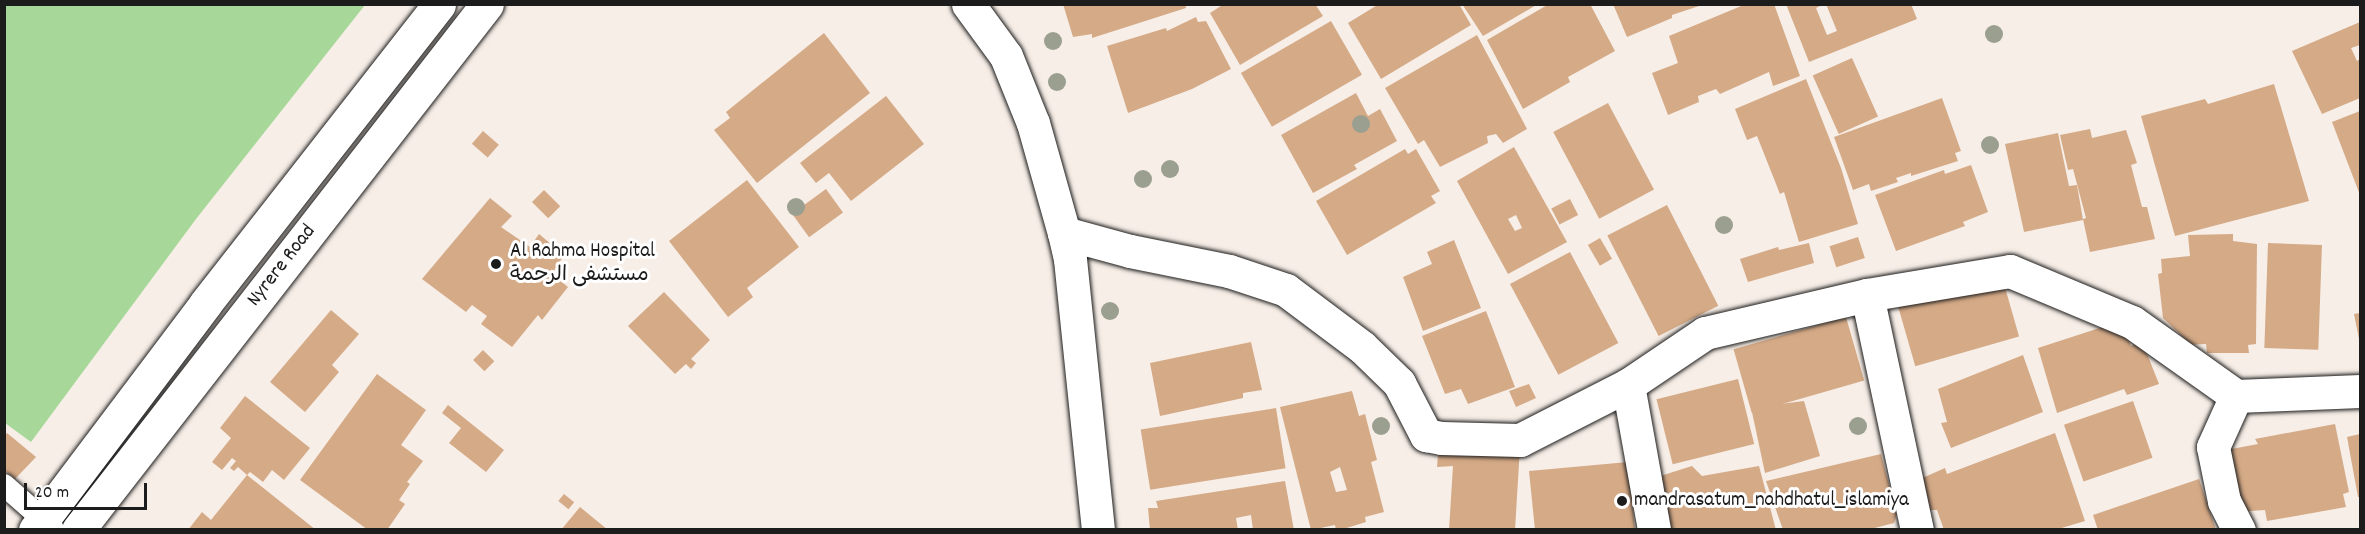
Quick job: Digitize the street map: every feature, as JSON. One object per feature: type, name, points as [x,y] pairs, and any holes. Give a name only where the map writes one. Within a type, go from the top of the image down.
[{"type":"street","name":"Nyrere Road","points":[[44,526],[206,304],[439,4]]},
{"type":"street","name":"Nyrere Road","points":[[78,530],[487,4]]},
{"type":"street","points":[[968,4],[1006,56],[1033,123],[1064,233],[1070,259],[1098,530]]},
{"type":"street","points":[[1064,233],[1130,251],[1229,271],[1286,290],[1362,347],[1399,383],[1426,435],[1441,438],[1520,440],[1628,385],[1705,333],[1867,295],[2010,271],[2132,322],[2236,396],[2361,391]]},
{"type":"street","points":[[1867,295],[1917,530]]},
{"type":"street","points":[[1628,385],[1654,530]]},
{"type":"street","points":[[2236,396],[2213,447],[2224,501],[2239,530]]},
{"type":"lane","points":[[4,485],[44,526]]},
{"type":"green space","points":[[5,4],[365,5],[196,219],[31,442],[5,423]]},
{"type":"building","points":[[1063,4],[1185,4],[1186,8],[1092,38],[1092,34],[1073,37]]},
{"type":"building","points":[[1224,4],[1315,4],[1323,16],[1240,65],[1210,13]]},
{"type":"building","points":[[1379,4],[1459,4],[1471,25],[1381,79],[1348,23]]},
{"type":"building","points":[[1462,4],[1538,4],[1483,36]]},
{"type":"building","points":[[1549,4],[1590,4],[1615,51],[1568,77],[1570,82],[1523,109],[1487,40]]},
{"type":"building","points":[[1613,4],[1702,5],[1672,15],[1672,18],[1627,37]]},
{"type":"building","points":[[1746,4],[1774,4],[1800,76],[1773,86],[1769,72],[1720,94],[1716,89],[1698,96],[1699,102],[1668,115],[1652,73],[1678,63],[1669,36]]},
{"type":"building","points":[[1786,4],[1824,4],[1816,8],[1827,35],[1837,31],[1826,4],[1911,4],[1917,19],[1809,62]]},
{"type":"building","points":[[1196,17],[1198,22],[1206,21],[1231,69],[1192,89],[1128,113],[1107,46],[1166,28],[1167,31]]},
{"type":"building","points":[[1331,21],[1362,75],[1272,127],[1241,73]]},
{"type":"building","points":[[2360,22],[2360,45],[2351,48],[2357,61],[2360,59],[2360,98],[2322,114],[2292,51]]},
{"type":"building","points":[[824,33],[870,93],[757,183],[714,130],[730,118],[726,112]]},
{"type":"building","points":[[1477,35],[1527,129],[1503,143],[1496,134],[1487,136],[1488,143],[1440,167],[1424,140],[1418,144],[1385,88]]},
{"type":"building","points":[[1852,58],[1878,116],[1839,134],[1813,75]]},
{"type":"building","points":[[1806,79],[1841,168],[1858,224],[1799,242],[1784,192],[1780,194],[1757,136],[1747,140],[1735,109]]},
{"type":"building","points":[[2274,84],[2309,201],[2175,236],[2141,116],[2205,99],[2208,104]]},
{"type":"building","points":[[1356,93],[1368,116],[1380,109],[1397,141],[1354,165],[1357,169],[1313,193],[1281,135]]},
{"type":"building","points":[[886,96],[924,144],[851,201],[829,173],[816,183],[800,163]]},
{"type":"building","points":[[1942,98],[1961,151],[1955,153],[1958,161],[1911,176],[1911,173],[1896,178],[1898,182],[1871,191],[1869,184],[1853,190],[1834,137]]},
{"type":"building","points":[[1608,103],[1654,190],[1599,219],[1553,132]]},
{"type":"building","points":[[2360,111],[2360,195],[2332,122]]},
{"type":"building","points":[[2090,129],[2092,138],[2126,130],[2137,163],[2131,165],[2142,207],[2147,207],[2155,239],[2090,252],[2083,219],[2086,218],[2073,169],[2068,170],[2060,135]]},
{"type":"building","points":[[483,131],[499,145],[488,158],[472,144]]},
{"type":"building","points":[[2058,133],[2069,186],[2077,185],[2083,220],[2024,232],[2005,144]]},
{"type":"building","points":[[1514,147],[1567,242],[1508,274],[1457,181]],"holes":[[[1516,215],[1522,228],[1515,231],[1508,219]]]},
{"type":"building","points":[[1405,149],[1408,154],[1416,149],[1440,191],[1431,196],[1436,203],[1347,255],[1316,201]]},
{"type":"building","points":[[1971,165],[1988,212],[1963,222],[1965,226],[1896,251],[1875,195],[1944,170],[1945,174]]},
{"type":"building","points":[[747,180],[799,247],[747,288],[753,297],[728,317],[669,241]]},
{"type":"building","points":[[826,189],[843,212],[809,237],[792,214]]},
{"type":"building","points":[[544,190],[560,206],[548,218],[532,202]]},
{"type":"building","name":"Al Rahma Hospital مستشفى الرحمة","points":[[490,198],[512,216],[501,227],[530,247],[539,234],[564,255],[552,274],[568,287],[542,320],[538,315],[512,347],[481,324],[487,316],[472,305],[466,312],[422,279]]},
{"type":"building","points":[[1570,199],[1578,215],[1559,225],[1551,209]]},
{"type":"building","points":[[1667,205],[1718,306],[1659,336],[1607,235]]},
{"type":"building","points":[[2233,234],[2233,241],[2257,244],[2256,344],[2248,345],[2249,353],[2207,353],[2206,344],[2187,345],[2185,339],[2163,318],[2158,274],[2162,273],[2161,259],[2190,256],[2188,235]]},
{"type":"building","points":[[1858,237],[1865,258],[1836,267],[1829,246]]},
{"type":"building","points":[[1600,238],[1612,259],[1600,266],[1588,245]]},
{"type":"building","points":[[1454,240],[1481,308],[1423,331],[1403,277],[1432,264],[1427,252]]},
{"type":"building","points":[[1809,243],[1814,263],[1748,282],[1740,259],[1778,247],[1779,250]]},
{"type":"building","points":[[2268,243],[2322,245],[2318,350],[2264,348]]},
{"type":"building","points":[[1570,252],[1618,343],[1558,375],[1510,284]]},
{"type":"building","points":[[2002,277],[2019,337],[1915,366],[1898,307]]},
{"type":"building","points":[[664,292],[710,340],[691,359],[696,363],[691,369],[686,364],[675,374],[628,326]]},
{"type":"building","points":[[331,310],[359,334],[332,365],[339,372],[305,412],[270,382]]},
{"type":"building","points":[[1486,311],[1515,387],[1468,404],[1461,389],[1445,394],[1422,336]]},
{"type":"building","points":[[2360,313],[2360,339],[2359,339],[2354,314]]},
{"type":"building","points":[[1846,317],[1864,380],[1752,413],[1734,349]]},
{"type":"building","points":[[2121,321],[2131,346],[2142,341],[2159,384],[2127,395],[2124,389],[2057,413],[2038,348]]},
{"type":"building","points":[[1251,342],[1262,390],[1243,393],[1243,398],[1160,416],[1150,363]]},
{"type":"building","points":[[483,350],[494,361],[484,371],[473,360]]},
{"type":"building","points":[[2023,355],[2043,412],[1951,448],[1941,423],[1947,422],[1938,389]]},
{"type":"building","points":[[377,374],[426,410],[401,445],[423,461],[407,482],[410,484],[399,500],[405,504],[387,530],[368,530],[300,480]]},
{"type":"building","points":[[1738,379],[1754,444],[1673,464],[1656,399]]},
{"type":"building","points":[[1529,384],[1536,398],[1516,407],[1509,391]]},
{"type":"building","points":[[1352,391],[1359,416],[1365,414],[1377,460],[1371,462],[1384,512],[1365,517],[1366,522],[1340,530],[1336,530],[1335,525],[1311,530],[1280,407]],"holes":[[[1340,467],[1347,490],[1336,492],[1330,472]]]},
{"type":"building","points":[[245,396],[310,448],[284,480],[272,470],[263,482],[250,472],[247,475],[238,467],[234,471],[230,468],[236,461],[232,458],[222,470],[212,462],[231,438],[220,428]]},
{"type":"building","points":[[1804,401],[1820,456],[1765,473],[1752,412],[1780,404]]},
{"type":"building","points":[[2133,401],[2153,458],[2084,481],[2064,425]]},
{"type":"building","points":[[448,405],[504,450],[486,472],[449,443],[461,428],[442,413]]},
{"type":"building","points":[[1276,408],[1286,468],[1150,490],[1141,429]]},
{"type":"building","points":[[2335,424],[2349,492],[2343,494],[2346,507],[2267,521],[2265,510],[2236,512],[2226,450],[2258,444],[2255,439]]},
{"type":"building","points":[[7,433],[36,457],[15,479],[4,470],[4,436]]},
{"type":"building","points":[[2055,433],[2085,521],[2055,530],[1944,530],[1937,510],[1929,510],[1918,480],[1945,468],[1947,474]]},
{"type":"building","points":[[2360,434],[2360,497],[2358,497],[2347,437]]},
{"type":"building","points":[[1439,443],[1520,447],[1515,530],[1449,530],[1453,466],[1437,467]]},
{"type":"building","points":[[1881,454],[1897,514],[1894,523],[1867,530],[1783,530],[1766,481]]},
{"type":"building","points":[[1628,462],[1635,530],[1535,530],[1529,471]]},
{"type":"building","points":[[1692,466],[1702,476],[1759,466],[1776,530],[1661,530],[1654,478]]},
{"type":"building","points":[[247,475],[316,530],[188,530],[202,512],[211,520]]},
{"type":"building","points":[[2199,479],[2216,530],[2098,530],[2093,515]]},
{"type":"building","points":[[1285,481],[1294,530],[1253,530],[1251,515],[1236,518],[1238,530],[1150,530],[1148,508],[1158,508],[1156,501]]},
{"type":"building","points":[[564,494],[574,502],[568,509],[558,501]]},
{"type":"building","points":[[580,507],[608,530],[561,530]]},
{"type":"place","name":"Al Rahma Hospital مستشفى الرحمة","points":[[496,264]]},
{"type":"place","name":"mandrasatum_nahdhatul_islamiya","points":[[1622,501]]}]
